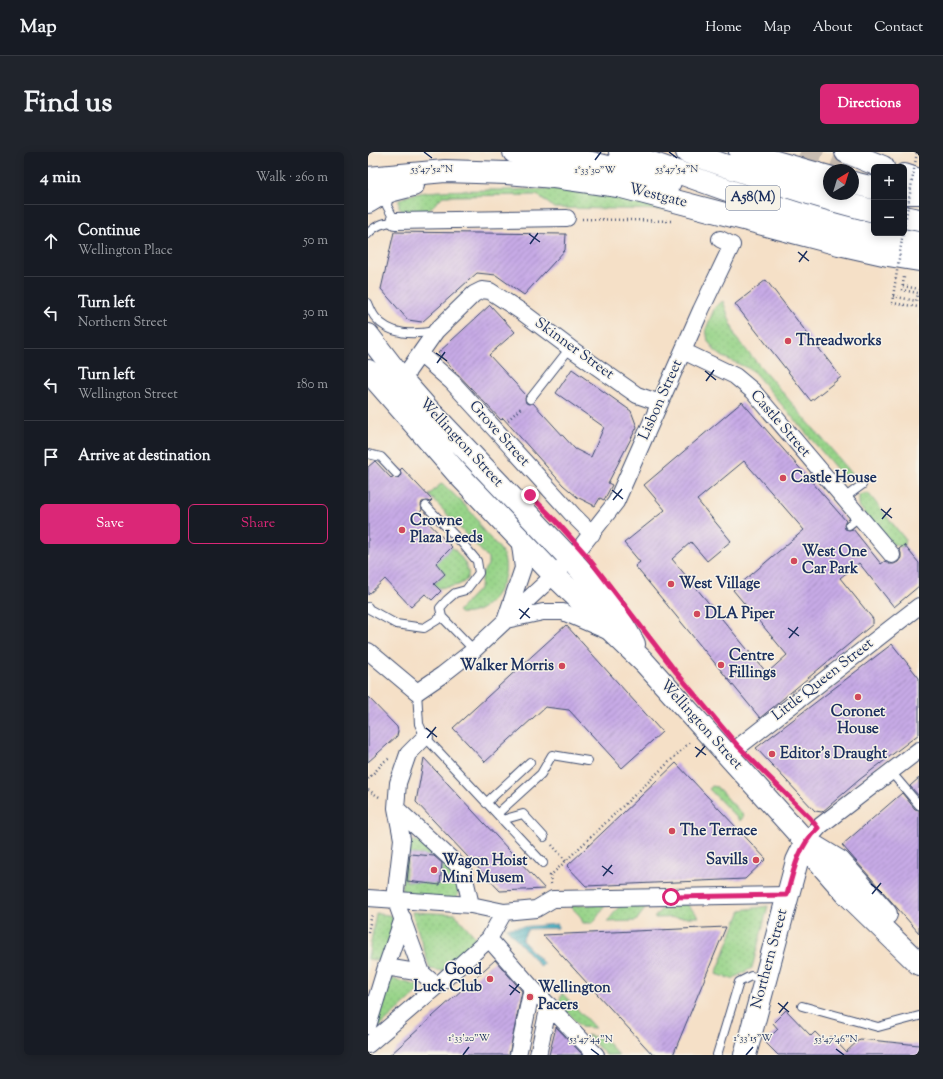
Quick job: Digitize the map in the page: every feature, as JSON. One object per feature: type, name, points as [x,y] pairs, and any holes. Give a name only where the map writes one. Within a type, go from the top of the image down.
[{"type":"main road","name":"A58(M)","points":[[514,152],[579,160],[668,182],[732,192]]},
{"type":"main road","name":"A58(M)","points":[[620,152],[732,192],[806,216],[850,228],[919,242]]},
{"type":"main road","name":"A58(M)","points":[[687,152],[770,182],[871,210]]},
{"type":"main road","name":"A58(M)","points":[[740,152],[823,175]]},
{"type":"main road","points":[[846,152],[876,164]]},
{"type":"main road","name":"Westgate","points":[[368,178],[445,171],[507,173],[554,177],[618,186],[840,244],[888,255],[912,266]]},
{"type":"main road","points":[[368,202],[389,190],[413,185],[507,173]]},
{"type":"main road","points":[[907,176],[919,180]]},
{"type":"main road","points":[[859,184],[871,187]]},
{"type":"main road","points":[[907,193],[919,193]]},
{"type":"main road","points":[[907,218],[919,220]]},
{"type":"main road","name":"Wellington Street","points":[[368,335],[404,382],[570,558],[615,610],[644,662]]},
{"type":"main road","name":"Wellington Street","points":[[368,371],[458,474],[554,575],[644,662],[806,842],[817,860],[846,893],[919,963]]},
{"type":"main road","name":"Northern Street","points":[[745,1055],[796,861],[806,842]]},
{"type":"street","points":[[395,221],[567,218]]},
{"type":"street","name":"Lisbon Street","points":[[417,692],[474,650],[554,575],[592,534],[616,502],[732,245],[720,239]]},
{"type":"street","name":"Skinner Street","points":[[436,331],[474,294],[482,290],[490,291],[522,312],[637,395],[660,403]]},
{"type":"street","points":[[404,382],[408,371],[436,331]]},
{"type":"street","name":"Castle Street","points":[[683,351],[735,376],[754,391],[844,498],[854,521],[892,555]]},
{"type":"street","name":"Grove Street","points":[[420,354],[452,382],[496,432],[592,534]]},
{"type":"street","points":[[506,620],[524,568],[519,538]]},
{"type":"street","name":"Little Queen Street","points":[[728,755],[919,606]]},
{"type":"street","points":[[506,620],[543,612],[563,612],[615,634]]},
{"type":"street","points":[[368,651],[417,692]]},
{"type":"street","points":[[425,737],[408,754],[398,783],[396,808],[402,839],[395,899],[422,973],[437,986]]},
{"type":"street","points":[[806,842],[820,826],[919,750]]},
{"type":"street","points":[[396,808],[463,870],[470,905]]},
{"type":"street","points":[[368,898],[470,905],[504,912],[536,909],[553,899],[787,895]]},
{"type":"street","points":[[368,1045],[489,939],[504,912]]},
{"type":"street","points":[[368,1026],[403,918]]},
{"type":"street","points":[[489,939],[532,988],[596,1055]]},
{"type":"street","points":[[386,967],[422,973]]},
{"type":"street","points":[[518,1055],[532,988]]},
{"type":"street","points":[[538,1055],[549,1005]]},
{"type":"lane","points":[[368,234],[372,229],[380,224],[395,221],[387,206],[389,190]]},
{"type":"lane","points":[[368,303],[375,317],[392,330],[405,334],[421,334],[436,331]]},
{"type":"lane","points":[[530,399],[570,348]]},
{"type":"lane","points":[[368,454],[380,457],[396,473]]},
{"type":"lane","points":[[844,498],[862,485]]},
{"type":"lane","points":[[426,506],[462,543],[477,561],[480,573],[466,590],[455,593],[440,608],[442,617],[474,650]]},
{"type":"lane","points":[[368,607],[396,624],[424,628],[442,617]]},
{"type":"lane","points":[[417,692],[419,724],[425,737],[543,863]]},
{"type":"lane","points":[[499,817],[541,774],[552,755],[588,761]]},
{"type":"lane","points":[[486,803],[530,762]]},
{"type":"lane","points":[[891,772],[919,805]]},
{"type":"lane","points":[[499,817],[523,814],[544,836]]},
{"type":"lane","points":[[717,1055],[739,982],[751,976],[765,980]]},
{"type":"lane","points":[[802,1006],[878,1027],[919,1016]]},
{"type":"path","points":[[907,211],[917,152]]},
{"type":"path","points":[[567,218],[676,221]]},
{"type":"path","points":[[903,236],[892,303],[919,307]]},
{"type":"path","points":[[893,296],[916,301],[918,293],[902,290],[912,266]]},
{"type":"path","points":[[903,286],[919,289]]},
{"type":"path","points":[[496,432],[530,399]]},
{"type":"path","points":[[553,899],[550,876],[704,729]]},
{"type":"path","points":[[544,836],[566,861]]},
{"type":"path","points":[[368,932],[370,924]]},
{"type":"green space","points":[[575,188],[633,198],[677,210],[554,208],[538,195],[443,196],[425,214],[405,214],[399,207],[399,200],[407,196],[429,192],[456,190]]},
{"type":"green space","points":[[723,301],[736,338],[855,477],[842,475],[752,370],[723,357],[715,351],[708,341],[706,329],[715,307]]},
{"type":"green space","points":[[442,483],[475,516],[484,532],[500,549],[505,562],[505,576],[500,589],[492,600],[478,611],[460,613],[458,611],[480,588],[482,573],[488,565],[488,558],[429,495]]},
{"type":"green space","points":[[868,493],[905,539],[902,547],[889,543],[859,506],[859,495]]},
{"type":"green space","points":[[452,547],[464,561],[467,567],[468,577],[458,585],[439,588],[434,584],[445,574],[436,563]]},
{"type":"green space","points":[[712,786],[717,787],[743,815],[740,821],[709,789]]},
{"type":"green space","points":[[412,841],[428,842],[460,872],[457,901],[401,894],[406,846]],"holes":[[[408,854],[443,857],[440,884],[405,881]]]},
{"type":"green space","points":[[684,901],[699,917],[654,918],[667,902]]},
{"type":"green space","points":[[650,902],[636,921],[607,922],[622,903]]},
{"type":"green space","points":[[606,904],[593,923],[583,923],[580,916],[570,906]]},
{"type":"green space","points":[[768,906],[752,968],[732,979],[716,974],[741,910]]},
{"type":"green space","points":[[412,912],[455,914],[479,941],[444,971],[430,969]]},
{"type":"green space","points":[[376,913],[393,916],[393,927],[383,961],[368,959]]},
{"type":"green space","points":[[389,978],[423,987],[371,1035]]},
{"type":"green space","points":[[562,993],[595,1028],[581,1027],[559,1003]]},
{"type":"green space","points":[[587,1035],[604,1039],[619,1055],[606,1055]]},
{"type":"water","points":[[558,924],[558,928],[528,929],[522,940],[544,964],[541,967],[506,928]]},
{"type":"building","points":[[394,232],[566,234],[565,250],[524,295],[496,275],[477,273],[422,322],[408,320],[381,289]]},
{"type":"building","name":"Threadworks","points":[[766,280],[841,377],[811,401],[735,304]]},
{"type":"building","points":[[490,305],[515,332],[489,355],[526,395],[526,403],[533,403],[575,449],[591,457],[604,427],[556,393],[572,369],[631,411],[637,427],[608,483],[612,485],[604,500],[600,498],[595,506],[577,497],[563,485],[503,418],[501,420],[438,353]]},
{"type":"building","points":[[742,402],[846,521],[844,525],[845,529],[853,529],[881,564],[885,561],[889,564],[898,562],[901,558],[899,549],[904,545],[919,563],[919,586],[894,607],[859,563],[840,578],[873,619],[873,624],[760,718],[635,566],[640,562],[624,543],[665,510],[644,485]],"holes":[[[744,461],[804,530],[733,590],[787,655],[767,673],[672,559],[691,542],[707,561],[731,541],[697,500]]]},
{"type":"building","name":"Crowne Plaza Leeds","points":[[375,461],[391,478],[400,477],[400,470],[402,468],[432,500],[430,502],[422,502],[422,510],[419,513],[452,547],[436,563],[445,574],[434,584],[441,591],[432,600],[425,594],[411,607],[385,579],[368,595],[368,467]]},
{"type":"building","name":"Walker Morris","points":[[566,625],[662,732],[622,768],[569,710],[545,707],[485,762],[453,728]]},
{"type":"building","points":[[892,644],[919,678],[919,734],[859,780],[822,812],[815,811],[756,748]]},
{"type":"building","points":[[368,697],[397,727],[398,731],[397,736],[368,762]]},
{"type":"building","points":[[424,758],[545,889],[500,891],[416,802]]},
{"type":"building","points":[[676,763],[766,859],[745,879],[586,886],[567,866]]},
{"type":"building","points":[[919,778],[919,796],[910,786]]},
{"type":"building","points":[[902,793],[915,809],[919,810],[919,933],[842,845]]},
{"type":"building","points":[[410,854],[434,856],[442,863],[440,885],[407,881]]},
{"type":"building","points":[[726,927],[673,1055],[653,1055],[543,935]]},
{"type":"building","points":[[495,960],[522,991],[509,1055],[390,1055]]},
{"type":"building","points":[[786,1010],[811,1036],[815,1032],[825,1042],[831,1036],[846,1052],[860,1039],[919,1045],[919,1055],[778,1055],[765,1042],[778,1029],[773,1023]]},
{"type":"building","points":[[556,1027],[583,1055],[549,1055]]},
{"type":"tunnel","points":[[800,152],[829,164]]},
{"type":"place","name":"Threadworks","points":[[788,341]]},
{"type":"place","name":"Castle House","points":[[783,478]]},
{"type":"place","name":"Crowne Plaza Leeds","points":[[402,530]]},
{"type":"place","name":"West One Car Park","points":[[794,561]]},
{"type":"place","name":"West Village","points":[[671,584]]},
{"type":"place","name":"DLA Piper","points":[[697,614]]},
{"type":"place","name":"Centre Fillings","points":[[721,665]]},
{"type":"place","name":"Walker Morris","points":[[562,666]]},
{"type":"place","name":"Coronet House","points":[[858,697]]},
{"type":"place","name":"Editor's Draught","points":[[772,754]]},
{"type":"place","name":"The Terrace","points":[[672,831]]},
{"type":"place","name":"Savills","points":[[756,860]]},
{"type":"place","name":"Wagon Hoist Mini Musem","points":[[434,870]]},
{"type":"place","name":"Good Luck Club","points":[[490,979]]},
{"type":"place","name":"Wellington Pacers","points":[[530,997]]},
{"type":"route","points":[[530,495],[557,522],[586,555],[708,712],[738,746],[810,818],[818,828],[806,842],[796,861],[787,895],[671,897]]}]
